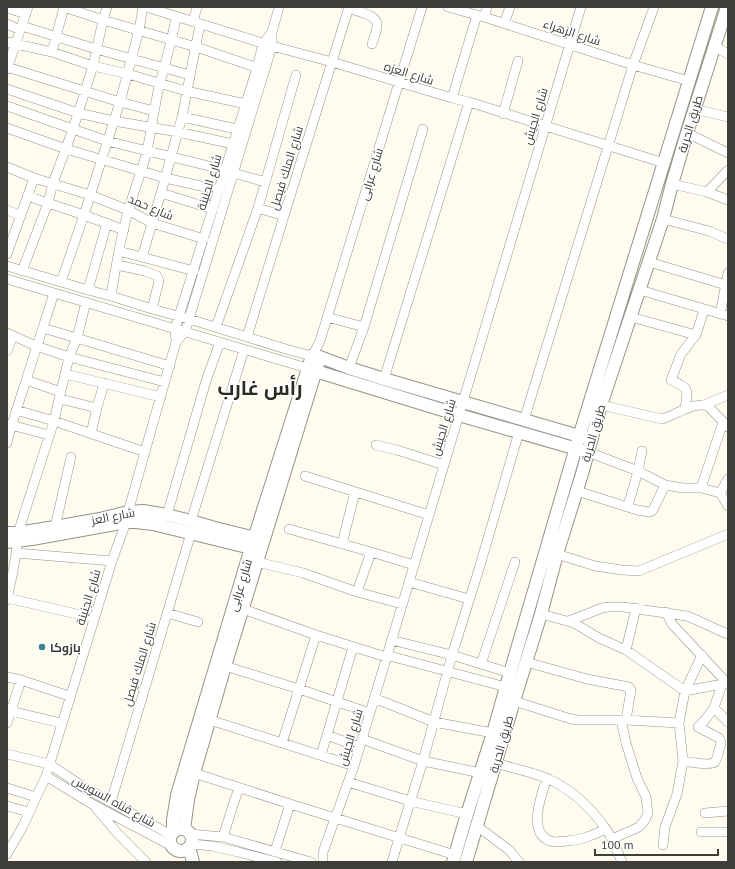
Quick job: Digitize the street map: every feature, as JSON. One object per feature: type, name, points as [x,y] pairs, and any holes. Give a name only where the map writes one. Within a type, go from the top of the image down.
[{"type":"main road","name":"طريق الحرية","points":[[454,859],[493,733],[578,442],[712,7]]},
{"type":"main road","name":"طريق الحرية","points":[[466,862],[541,614],[557,554],[577,491],[601,406],[663,219],[694,109],[727,7]]},
{"type":"main road","points":[[316,356],[384,379],[524,420],[578,442],[588,452]]},
{"type":"main road","name":"شارع عرابى","points":[[193,862],[181,840],[173,820],[177,795],[258,544],[316,356]]},
{"type":"main road","points":[[312,370],[519,432],[578,442],[592,440]]},
{"type":"main road","name":"شارع العز","points":[[13,540],[90,529],[146,511],[167,515],[191,527]]},
{"type":"main road","name":"شارع العز","points":[[13,540],[55,527],[100,519],[127,517],[136,522],[191,527],[258,544]]},
{"type":"main road","name":"شارع عرابى","points":[[179,862],[181,840],[194,773],[257,562],[258,544]]},
{"type":"street","points":[[52,52],[64,7],[196,47],[261,69]]},
{"type":"street","points":[[22,271],[48,204],[53,183],[73,129],[92,66],[107,7]]},
{"type":"street","points":[[61,282],[120,102],[145,7]]},
{"type":"street","name":"شارع العزه","points":[[145,7],[268,45],[469,102],[503,114],[664,163]]},
{"type":"street","points":[[142,257],[182,117],[196,47],[197,7]]},
{"type":"street","name":"شارع الجنينة","points":[[176,342],[185,332],[229,174],[279,7]]},
{"type":"street","name":"شارع عرابى","points":[[316,356],[422,7]]},
{"type":"street","name":"شارع الزهراء","points":[[448,7],[689,82]]},
{"type":"street","points":[[452,98],[480,16],[486,7]]},
{"type":"street","points":[[504,24],[510,7]]},
{"type":"street","name":"شارع الجيش","points":[[323,862],[323,852],[354,766],[581,7]]},
{"type":"street","points":[[524,420],[633,65],[654,7]]},
{"type":"street","points":[[7,8],[27,11],[21,28],[11,43],[7,67],[154,111]]},
{"type":"street","points":[[348,8],[373,17],[376,20],[377,26],[372,44]]},
{"type":"street","name":"شارع الملك فيصل","points":[[247,337],[348,8]]},
{"type":"street","points":[[111,296],[128,210],[142,171],[160,83],[172,40],[176,17]]},
{"type":"street","points":[[7,24],[56,36],[131,60],[190,74]]},
{"type":"street","points":[[11,43],[52,52],[92,66],[128,74],[186,91],[246,104]]},
{"type":"street","points":[[714,46],[728,54]]},
{"type":"street","points":[[503,114],[518,61]]},
{"type":"street","name":"شارع الجنينة","points":[[7,854],[23,826],[46,776],[61,723],[127,517],[170,366],[176,342],[175,329],[219,190],[229,174],[233,144],[237,129],[261,69]]},
{"type":"street","points":[[216,327],[258,208],[296,75]]},
{"type":"street","points":[[7,89],[78,113],[233,144]]},
{"type":"street","points":[[384,379],[469,102]]},
{"type":"street","points":[[7,106],[107,141],[147,150],[229,174],[265,182]]},
{"type":"street","points":[[694,109],[728,117]]},
{"type":"street","points":[[182,117],[237,129]]},
{"type":"street","points":[[7,128],[66,149],[165,178],[219,190]]},
{"type":"street","points":[[349,368],[364,327],[424,129]]},
{"type":"street","points":[[687,133],[728,153]]},
{"type":"street","name":"شارع حمد","points":[[7,167],[34,178],[90,195],[128,210],[152,223],[204,239]]},
{"type":"street","points":[[707,192],[728,170]]},
{"type":"street","points":[[7,254],[34,178]]},
{"type":"street","points":[[672,184],[707,192],[728,200]]},
{"type":"street","points":[[161,193],[213,209]]},
{"type":"street","points":[[27,196],[48,204],[84,214],[124,230]]},
{"type":"street","points":[[258,208],[284,216]]},
{"type":"street","points":[[7,210],[20,216]]},
{"type":"street","points":[[663,219],[709,231],[728,239]]},
{"type":"street","points":[[88,290],[107,223]]},
{"type":"street","points":[[119,251],[194,271]]},
{"type":"street","points":[[649,262],[726,285]]},
{"type":"street","points":[[117,265],[145,271],[157,276],[159,281],[152,309]]},
{"type":"street","points":[[7,266],[216,327],[289,350],[316,356]]},
{"type":"street","points":[[640,290],[724,315],[728,273]]},
{"type":"street","points":[[7,279],[312,370]]},
{"type":"street","points":[[7,443],[9,425],[16,410],[54,293]]},
{"type":"street","points":[[86,302],[50,435],[13,540],[7,599],[94,618]]},
{"type":"street","points":[[685,409],[688,394],[686,389],[684,386],[671,380],[681,354],[696,335],[704,310]]},
{"type":"street","points":[[327,317],[364,327]]},
{"type":"street","points":[[631,317],[696,335]]},
{"type":"street","points":[[43,328],[170,366]]},
{"type":"street","points":[[7,351],[10,334],[36,346],[70,357],[165,382]]},
{"type":"street","points":[[167,515],[206,381],[220,342]]},
{"type":"street","name":"شارع الملك فيصل","points":[[111,802],[244,350]]},
{"type":"street","points":[[66,374],[161,397]]},
{"type":"street","points":[[26,380],[60,396],[96,408]]},
{"type":"street","points":[[91,433],[96,408],[104,383]]},
{"type":"street","points":[[601,406],[662,419],[685,409],[698,405],[704,405],[728,395]]},
{"type":"street","points":[[701,488],[726,424],[708,406],[704,405]]},
{"type":"street","points":[[16,410],[91,433],[145,452]]},
{"type":"street","points":[[9,425],[50,435]]},
{"type":"street","points":[[392,862],[423,761],[447,670],[519,432]]},
{"type":"street","points":[[376,445],[444,465]]},
{"type":"street","points":[[628,506],[642,451]]},
{"type":"street","points":[[588,452],[638,471],[665,485],[683,488],[701,488],[720,493],[728,506]]},
{"type":"street","points":[[55,527],[71,457]]},
{"type":"street","points":[[305,476],[429,515]]},
{"type":"street","points":[[720,493],[728,479]]},
{"type":"street","points":[[577,491],[637,510],[650,512],[652,511],[665,485]]},
{"type":"street","points":[[342,544],[355,492]]},
{"type":"street","points":[[289,529],[414,565]]},
{"type":"street","points":[[557,554],[595,566],[639,571],[728,534]]},
{"type":"street","points":[[13,540],[112,561]]},
{"type":"street","points":[[357,592],[371,552]]},
{"type":"street","points":[[257,562],[303,573],[357,592],[402,604]]},
{"type":"street","points":[[481,664],[515,562]]},
{"type":"street","points":[[409,582],[469,599]]},
{"type":"street","points":[[569,621],[602,608],[624,607],[687,616],[694,618],[717,631],[728,634]]},
{"type":"street","points":[[626,650],[636,608]]},
{"type":"street","points":[[243,609],[353,647],[447,670],[506,687]]},
{"type":"street","points":[[666,612],[672,624],[702,655],[726,684]]},
{"type":"street","points":[[167,614],[198,622]]},
{"type":"street","points":[[541,614],[574,623],[599,638],[626,650],[686,691],[726,684]]},
{"type":"street","points":[[282,743],[316,635]]},
{"type":"street","points":[[391,640],[452,655],[510,672]]},
{"type":"street","points":[[321,755],[353,647]]},
{"type":"street","points":[[662,845],[665,827],[677,794],[683,761],[679,723],[686,691],[702,655]]},
{"type":"street","points":[[526,662],[587,679],[629,687],[630,690],[624,720],[626,743],[637,778],[646,797],[648,813],[643,823],[639,827],[612,839]]},
{"type":"street","points":[[225,666],[337,701],[370,713]]},
{"type":"street","points":[[7,677],[70,696]]},
{"type":"street","points":[[7,723],[9,711],[21,680]]},
{"type":"street","points":[[683,761],[713,763],[716,760],[721,744],[720,739],[698,727],[714,708],[726,684]]},
{"type":"street","points":[[374,698],[434,722],[493,733]]},
{"type":"street","points":[[514,701],[578,720],[624,720],[679,723]]},
{"type":"street","points":[[714,708],[728,722]]},
{"type":"street","points":[[9,711],[61,723]]},
{"type":"street","points":[[210,720],[354,766]]},
{"type":"street","points":[[327,735],[423,761],[481,773]]},
{"type":"street","points":[[7,754],[49,764]]},
{"type":"street","name":"شارع قناه السويس","points":[[49,764],[85,788],[181,840]]},
{"type":"street","points":[[495,764],[547,778],[570,791],[582,801],[606,829],[622,862]]},
{"type":"street","points":[[194,773],[399,838],[454,859]]},
{"type":"street","name":"شارع قناه السويس","points":[[46,776],[92,804],[181,840]]},
{"type":"street","points":[[547,778],[539,803],[538,818],[539,829],[542,836],[558,842],[591,836],[606,829]]},
{"type":"street","points":[[348,782],[410,801],[467,814]]},
{"type":"street","points":[[7,788],[36,797]]},
{"type":"street","points":[[223,837],[239,788]]},
{"type":"street","points":[[92,804],[118,834],[146,862]]},
{"type":"street","points":[[275,851],[290,804]]},
{"type":"street","points":[[7,806],[29,812]]},
{"type":"street","points":[[705,813],[728,811]]},
{"type":"street","points":[[477,826],[509,850],[519,862]]},
{"type":"street","points":[[701,832],[728,832]]},
{"type":"street","points":[[181,840],[223,837],[313,862]]},
{"type":"street","points":[[181,840],[277,862]]},
{"type":"street","name":"شارع الجيش","points":[[313,862],[323,852]]},
{"type":"place","name":"بازوكا","points":[[42,647]]},
{"type":"district","name":"رأس غارب","points":[[260,388]]}]
